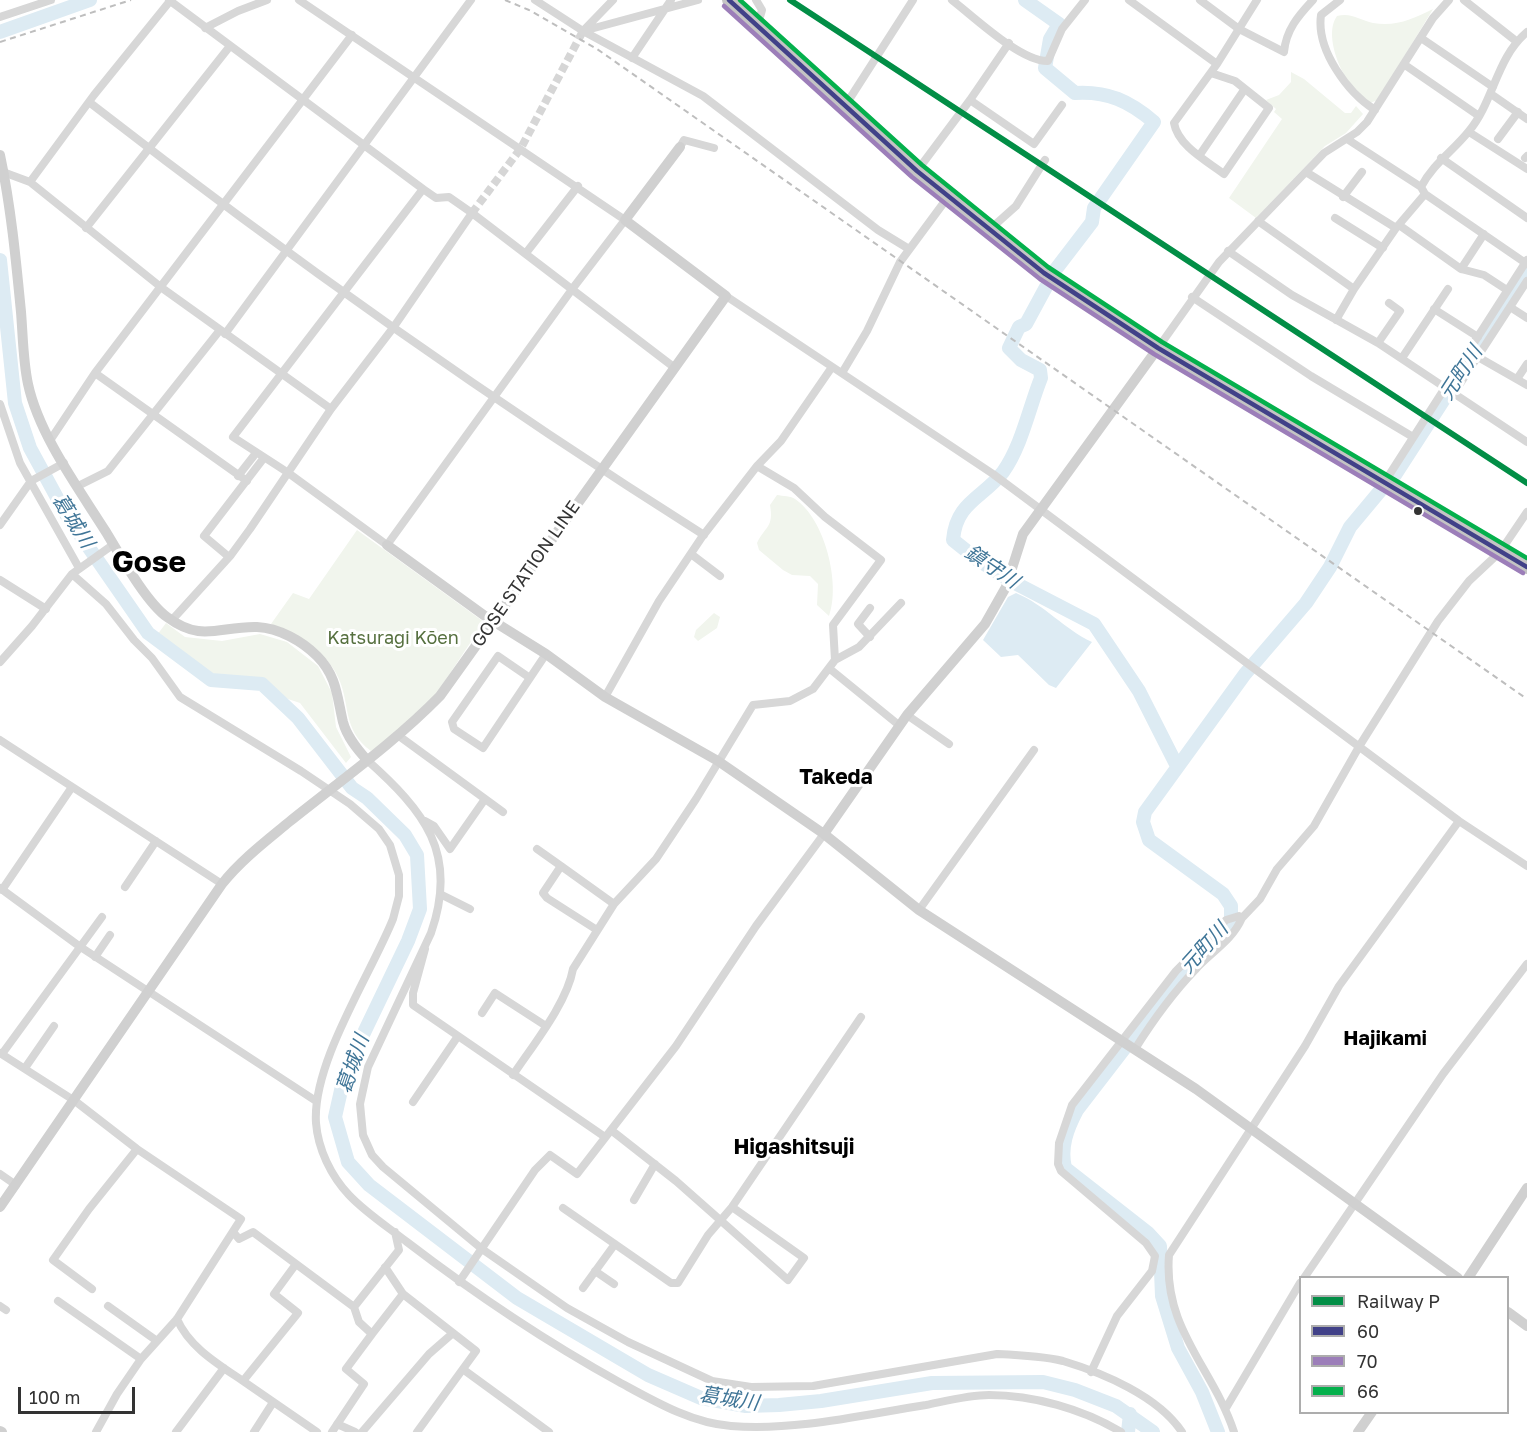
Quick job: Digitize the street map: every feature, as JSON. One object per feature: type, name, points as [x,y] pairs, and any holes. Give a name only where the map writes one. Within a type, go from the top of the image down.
[{"type":"highway","points":[[732,1],[757,27],[916,171],[988,231],[1044,273],[1158,348],[1527,567]]},
{"type":"street","points":[[0,17],[51,0]]},
{"type":"street","points":[[205,28],[237,11],[267,0]]},
{"type":"street","points":[[299,0],[578,186],[726,296],[993,474],[1360,745],[1459,821],[1527,866]]},
{"type":"street","points":[[78,486],[108,471],[223,332],[471,0]]},
{"type":"street","points":[[535,0],[583,32],[703,96],[878,230],[909,249]]},
{"type":"street","points":[[583,32],[613,0]]},
{"type":"street","points":[[632,58],[671,0]]},
{"type":"street","points":[[583,32],[698,0]]},
{"type":"street","points":[[756,0],[762,10],[757,27]]},
{"type":"street","points":[[845,106],[914,0]]},
{"type":"street","points":[[952,0],[1029,57],[1048,61],[1062,28],[1085,0]]},
{"type":"street","points":[[1129,0],[1217,64]]},
{"type":"street","points":[[1200,0],[1239,28],[1284,52],[1287,34],[1313,0]]},
{"type":"street","points":[[1211,73],[1235,81],[1269,108],[1224,174],[1199,156],[1175,131],[1174,123],[1211,73],[1257,0]]},
{"type":"street","points":[[1340,0],[1321,15],[1322,32],[1339,73],[1358,98],[1375,110]]},
{"type":"street","points":[[460,1280],[535,1170],[550,1155],[577,1174],[676,1046],[756,926],[907,715],[985,624],[1006,587],[1010,568],[1023,534],[1158,348],[1192,297],[1228,251],[1306,172],[1334,145],[1357,132],[1375,110],[1405,65],[1433,18],[1449,0]]},
{"type":"street","points":[[1464,0],[1516,40]]},
{"type":"street","points":[[30,182],[88,102],[169,1],[423,189],[436,198],[449,197],[472,213],[675,368]]},
{"type":"street","points":[[1336,321],[1354,289],[1423,191],[1441,158],[1469,132],[1516,40],[1527,32]]},
{"type":"street","points":[[51,438],[95,373],[162,288],[222,204],[352,34]]},
{"type":"street","points":[[1421,38],[1527,119]]},
{"type":"street","points":[[916,171],[1010,43]]},
{"type":"street","points":[[86,228],[230,46]]},
{"type":"street","points":[[1405,65],[1479,116]]},
{"type":"street","points":[[1199,156],[1244,90]]},
{"type":"street","points":[[970,100],[1034,144],[1062,105]]},
{"type":"street","points":[[88,102],[222,204],[393,328],[601,470],[704,536]]},
{"type":"street","points":[[1498,139],[1518,112]]},
{"type":"street","points":[[1469,132],[1527,169]]},
{"type":"street","points":[[1347,139],[1526,262],[1384,483]]},
{"type":"street","points":[[387,545],[573,288],[684,140],[714,148]]},
{"type":"street","points":[[0,156],[14,237],[28,384],[36,408],[62,464],[78,486],[111,546],[157,608],[192,632],[210,633],[269,628],[291,637],[315,654],[334,682],[344,723],[363,763],[402,793],[425,821],[440,867],[438,914],[426,945],[369,1067],[360,1104],[363,1135],[372,1155],[481,1250],[567,1308],[628,1342],[712,1381],[751,1387],[813,1386],[998,1354],[1061,1361],[1091,1372],[1122,1386],[1162,1411],[1182,1432]]},
{"type":"street","points":[[1441,158],[1527,218]]},
{"type":"street","points":[[988,231],[1016,206],[1045,160]]},
{"type":"street","points":[[3,172],[30,182],[86,228],[112,245],[162,288],[331,409]]},
{"type":"street","points":[[1306,172],[1343,197],[1398,226],[1461,269],[1484,275],[1507,290]]},
{"type":"street","points":[[1343,197],[1362,172]]},
{"type":"street","points":[[526,253],[578,186]]},
{"type":"street","points":[[423,189],[233,437],[263,459],[287,472],[387,545],[605,697],[717,761],[824,834],[919,910],[1135,1049],[1252,1129],[1455,1276]]},
{"type":"street","points":[[842,373],[867,331],[909,249],[948,197]]},
{"type":"street","points":[[172,620],[229,557],[331,409],[393,328],[472,213]]},
{"type":"street","points":[[1335,218],[1383,248]]},
{"type":"street","points":[[1258,221],[1354,289]]},
{"type":"street","points":[[1461,269],[1484,234]]},
{"type":"street","points":[[1228,251],[1292,296],[1402,358],[1527,442]]},
{"type":"street","points":[[1454,393],[1527,281]]},
{"type":"street","points":[[1402,358],[1448,289]]},
{"type":"street","name":"GOSE STATION LINE","points":[[0,1207],[232,871],[331,788],[399,736],[440,696],[726,296]]},
{"type":"street","points":[[1192,297],[1311,376],[1413,437]]},
{"type":"street","points":[[1378,343],[1400,311],[1389,303]]},
{"type":"street","points":[[1510,307],[1527,318]]},
{"type":"street","points":[[1434,309],[1478,337]]},
{"type":"street","points":[[1478,357],[1527,385]]},
{"type":"street","points":[[1517,379],[1527,364]]},
{"type":"street","points":[[605,697],[659,601],[691,554],[757,466],[781,441],[832,367]]},
{"type":"street","points":[[95,373],[155,413],[247,481]]},
{"type":"street","points":[[0,404],[20,463],[32,480],[80,567]]},
{"type":"street","points":[[238,476],[256,453]]},
{"type":"street","points":[[229,557],[204,536],[263,459]]},
{"type":"street","points":[[0,525],[32,480],[62,464]]},
{"type":"street","points":[[513,1075],[546,1026],[572,980],[573,969],[597,930],[614,904],[656,859],[696,799],[753,705],[790,701],[800,697],[813,688],[830,669],[835,660],[833,625],[881,560],[825,517],[794,488],[757,466]]},
{"type":"street","points":[[1135,1049],[1187,979],[1229,939],[1240,917],[1260,898],[1277,869],[1314,826],[1360,745],[1438,621],[1469,581],[1500,552],[1527,512]]},
{"type":"street","points":[[0,663],[72,574],[111,546]]},
{"type":"street","points":[[691,554],[720,576]]},
{"type":"street","points":[[72,574],[106,604],[134,640],[152,658],[180,697],[331,788],[365,814],[390,845],[399,875],[399,896],[385,939],[325,1064],[316,1101],[318,1140],[331,1170],[349,1195],[395,1233],[534,1333],[659,1403],[688,1416],[732,1426],[787,1426],[835,1421],[987,1395],[1020,1397],[1052,1404],[1081,1413],[1121,1432]]},
{"type":"street","points":[[0,580],[46,609]]},
{"type":"street","points":[[835,660],[859,647],[901,603]]},
{"type":"street","points":[[870,608],[858,624],[870,637]]},
{"type":"street","points":[[530,678],[498,656],[452,722],[454,729],[483,748],[530,678],[546,654]]},
{"type":"street","points":[[830,669],[900,726]]},
{"type":"street","points":[[907,715],[950,744]]},
{"type":"street","points":[[399,736],[503,812]]},
{"type":"street","points":[[0,741],[222,884]]},
{"type":"street","points":[[919,910],[1034,750]]},
{"type":"street","points":[[72,787],[1,889],[95,957],[316,1101]]},
{"type":"street","points":[[425,821],[434,826],[450,849],[485,799]]},
{"type":"street","points":[[1234,1432],[1226,1408],[1186,1342],[1171,1296],[1167,1268],[1171,1249],[1252,1129],[1339,986],[1459,821]]},
{"type":"street","points":[[125,887],[156,841]]},
{"type":"street","points":[[537,849],[614,904]]},
{"type":"street","points":[[561,866],[543,893],[547,898],[597,930]]},
{"type":"street","points":[[440,894],[470,909]]},
{"type":"street","points":[[96,1432],[112,1401],[141,1359],[177,1319],[241,1219],[137,1149],[75,1101],[1,1053],[102,917]]},
{"type":"street","points":[[1091,1372],[1107,1332],[1154,1270],[1155,1264],[1152,1249],[1069,1180],[1058,1164],[1059,1143],[1072,1105],[1176,971],[1226,920],[1240,917]]},
{"type":"street","points":[[95,957],[110,934]]},
{"type":"street","points":[[426,945],[413,993],[413,1005],[513,1075],[655,1164],[788,1280],[804,1258],[732,1207]]},
{"type":"street","points":[[1305,1276],[1443,1074],[1527,964]]},
{"type":"street","points":[[482,1013],[495,993],[546,1026]]},
{"type":"street","points":[[563,1208],[671,1283],[678,1283],[708,1235],[732,1207],[861,1017]]},
{"type":"street","points":[[25,1068],[54,1026]]},
{"type":"street","points":[[413,1102],[458,1036]]},
{"type":"street","points":[[92,1289],[53,1260],[89,1209],[137,1149]]},
{"type":"street","points":[[634,1200],[655,1164]]},
{"type":"street","points":[[0,1174],[16,1185]]},
{"type":"street","points":[[1469,1276],[1527,1188]]},
{"type":"street","points":[[234,1233],[239,1239],[253,1232],[354,1307],[359,1322],[372,1334]]},
{"type":"street","points":[[395,1233],[399,1250]]},
{"type":"street","points":[[583,1288],[615,1244]]},
{"type":"street","points":[[399,1250],[420,1252]]},
{"type":"street","points":[[354,1307],[399,1250]]},
{"type":"street","points":[[243,1381],[298,1313],[274,1294],[296,1264]]},
{"type":"street","points":[[385,1267],[403,1294],[476,1351],[417,1432]]},
{"type":"street","points":[[1154,1270],[1167,1268]]},
{"type":"street","points":[[595,1271],[614,1284]]},
{"type":"street","points":[[1226,1408],[1299,1285]]},
{"type":"street","points":[[332,1432],[364,1384],[346,1369],[403,1294]]},
{"type":"street","points":[[58,1301],[141,1359]]},
{"type":"street","points":[[108,1306],[157,1341]]},
{"type":"street","points":[[1509,1313],[1527,1326]]},
{"type":"street","points":[[177,1319],[182,1331],[195,1346],[272,1404],[317,1432]]},
{"type":"street","points":[[362,1432],[429,1354],[453,1333]]},
{"type":"street","points":[[176,1432],[224,1368]]},
{"type":"street","points":[[464,1370],[549,1432]]},
{"type":"street","points":[[254,1432],[272,1404]]},
{"type":"street","points":[[1358,1432],[1371,1414]]},
{"type":"street","points":[[337,1424],[355,1432]]},
{"type":"street","points":[[732,1426],[744,1432]]},
{"type":"green space","points":[[1433,9],[1378,100],[1370,103],[1361,97],[1345,76],[1334,50],[1332,37],[1337,16],[1347,15],[1373,23],[1389,24],[1411,19]]},
{"type":"green space","points":[[1291,72],[1304,79],[1345,113],[1351,113],[1356,106],[1363,114],[1346,133],[1325,146],[1256,218],[1229,198],[1282,119],[1274,112],[1276,109],[1266,100],[1279,95],[1291,82]]},
{"type":"green space","points":[[777,495],[793,498],[806,508],[822,536],[828,553],[833,587],[829,616],[817,605],[818,584],[810,576],[792,575],[759,550],[757,543],[770,523],[770,505]]},
{"type":"green space","name":"Katsuragi Kōen","points":[[357,530],[484,622],[437,693],[389,739],[371,751],[355,733],[341,684],[330,664],[316,650],[271,624],[293,593],[309,599]]},
{"type":"green space","points":[[714,613],[720,617],[717,628],[698,641],[694,637],[696,630]]},
{"type":"green space","points":[[166,623],[185,637],[222,641],[260,634],[287,642],[318,666],[332,693],[336,727],[351,757],[346,763],[300,703],[285,698],[257,679],[241,681],[214,676],[190,663],[157,635]]},
{"type":"shaded area","points":[[1016,593],[1092,642],[1056,688],[1049,685],[1018,655],[1001,657],[983,640],[1008,597]]},
{"type":"waterway","points":[[0,32],[90,0]]},
{"type":"waterway","name":"鎮守川","points":[[1025,0],[1059,24],[1050,39],[1045,68],[1075,93],[1098,94],[1117,99],[1136,108],[1154,122],[1094,208],[1092,222],[1056,269]]},
{"type":"waterway","name":"葛城川","points":[[0,260],[15,403],[30,448],[67,516],[148,633],[211,680],[262,684],[298,718],[352,788],[367,798],[405,835],[417,855],[420,909],[408,941],[360,1041],[342,1086],[335,1117],[348,1162],[369,1185],[517,1298],[648,1375],[701,1398],[746,1406],[779,1405],[821,1401],[932,1383],[1043,1382],[1075,1390],[1116,1406],[1153,1432]]},
{"type":"waterway","name":"元町川","points":[[1395,475],[1527,271]]},
{"type":"waterway","name":"鎮守川","points":[[1046,287],[1026,324],[1019,327],[1009,348],[1021,360],[1040,370],[1041,378],[1020,438],[1003,472],[959,517],[953,540],[978,560],[1013,582],[1094,624],[1139,691],[1177,766]]},
{"type":"waterway","name":"元町川","points":[[1218,1432],[1202,1392],[1178,1348],[1162,1296],[1160,1246],[1148,1233],[1065,1168],[1064,1145],[1067,1131],[1077,1110],[1181,975],[1231,924],[1231,906],[1223,894],[1149,840],[1143,822],[1145,812],[1245,674],[1306,603],[1330,567],[1350,527],[1380,491]]},
{"type":"waterway","points":[[1128,1432],[1130,1414]]},
{"type":"tunnel","points":[[472,213],[521,148],[583,31]]},
{"type":"railway","points":[[0,42],[131,0]]},
{"type":"railway","points":[[505,0],[529,10],[597,49],[1527,699]]},
{"type":"rail line","name":"P","points":[[790,0],[1527,483]]},
{"type":"transit line","name":"60","points":[[729,0],[917,171],[1044,273],[1158,348],[1527,567]]},
{"type":"transit line","name":"66","points":[[740,0],[922,165],[1048,267],[1162,342],[1527,558]]},
{"type":"transit line","name":"70","points":[[724,6],[912,177],[1040,279],[1154,354],[1523,573]]},
{"type":"district","name":"Gose","points":[[149,562]]},
{"type":"district","name":"Takeda","points":[[836,777]]},
{"type":"district","name":"Hajikami","points":[[1385,1039]]},
{"type":"district","name":"Higashitsuji","points":[[794,1147]]}]
